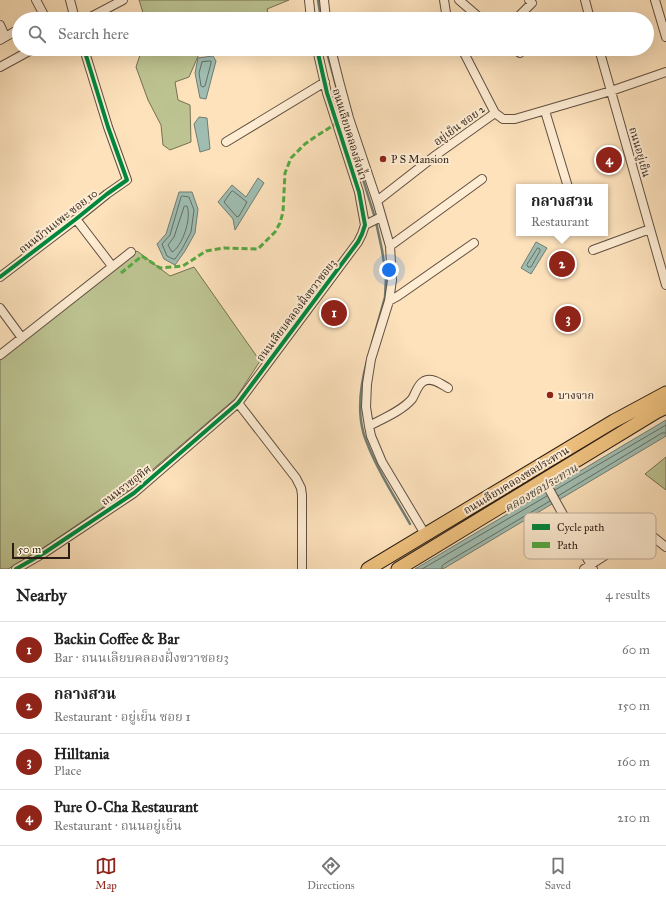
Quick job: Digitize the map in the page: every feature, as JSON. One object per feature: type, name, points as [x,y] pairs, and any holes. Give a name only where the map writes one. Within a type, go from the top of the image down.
[{"type":"main road","name":"ถนนเลียบคลองชลประทาน","points":[[368,569],[614,421],[666,393]]},
{"type":"main road","name":"ถนนเลียบคลองชลประทาน","points":[[398,569],[666,407]]},
{"type":"street","points":[[36,0],[42,12]]},
{"type":"street","points":[[70,0],[73,12]]},
{"type":"street","points":[[101,12],[123,0]]},
{"type":"street","points":[[309,0],[310,12]]},
{"type":"street","points":[[324,0],[325,12]]},
{"type":"street","points":[[444,0],[446,12]]},
{"type":"street","points":[[460,0],[473,12]]},
{"type":"street","points":[[523,12],[532,3],[529,0]]},
{"type":"street","points":[[584,0],[588,12]]},
{"type":"street","points":[[655,0],[666,37]]},
{"type":"street","points":[[0,25],[3,38],[12,33]]},
{"type":"street","points":[[0,67],[20,56]]},
{"type":"street","name":"ถนนบ้านแพะ ซอย 10","points":[[0,277],[127,180],[108,127],[86,56]]},
{"type":"street","name":"ถนนเลียบคลองส่งน้ำ","points":[[319,56],[327,92],[358,192],[365,224]]},
{"type":"street","name":"ถนนเลียบคลองส่งน้ำ","points":[[333,56],[349,118],[377,201],[390,246],[392,280],[389,301],[371,359],[368,378],[366,407],[369,426],[371,436],[382,462],[425,534]]},
{"type":"street","points":[[466,56],[495,113]]},
{"type":"street","name":"ถนนอยู่เย็น","points":[[600,56],[650,229],[662,259],[666,284]]},
{"type":"street","name":"อยู่เย็น ซอย 2","points":[[377,201],[436,155],[495,113],[503,119],[515,119],[610,91],[666,72]]},
{"type":"street","points":[[226,142],[325,82]]},
{"type":"street","points":[[545,111],[567,184]]},
{"type":"street","points":[[390,246],[482,179]]},
{"type":"street","points":[[365,224],[381,217]]},
{"type":"street","points":[[76,219],[112,266]]},
{"type":"street","name":"ถนนเลียบคลองฝั่งขวาซอย3","points":[[238,403],[358,242],[365,224]]},
{"type":"street","points":[[593,250],[650,229]]},
{"type":"street","points":[[389,301],[474,243]]},
{"type":"street","points":[[0,355],[131,252]]},
{"type":"street","points":[[0,308],[22,338]]},
{"type":"street","points":[[369,426],[399,410],[412,399],[419,386],[424,381],[436,381],[448,388]]},
{"type":"street","points":[[238,403],[296,478],[301,488],[302,569]]},
{"type":"street","name":"ถนนราชอุทิศ","points":[[16,569],[44,553],[134,493],[238,403]]},
{"type":"street","points":[[544,480],[562,513]]},
{"type":"street","points":[[656,539],[666,547]]},
{"type":"street","points":[[584,559],[589,568],[602,559]]},
{"type":"green space","points":[[139,0],[289,0],[267,9],[268,12],[143,12]]},
{"type":"green space","points":[[140,56],[198,56],[189,77],[175,82],[178,100],[190,105],[191,142],[170,150],[163,145],[161,125],[148,100],[136,67]]},
{"type":"green space","points":[[137,251],[170,276],[194,267],[260,361],[236,398],[131,488],[36,553],[8,569],[0,569],[0,360]]},
{"type":"green space","points":[[666,457],[666,490],[645,474]]},
{"type":"water","points":[[213,56],[216,61],[206,99],[200,98],[195,73],[198,58]]},
{"type":"water","points":[[199,117],[207,118],[210,149],[200,152],[194,124]]},
{"type":"water","points":[[258,178],[264,183],[235,230],[233,219],[218,202],[232,185],[246,197]]},
{"type":"water","points":[[179,192],[192,192],[198,209],[195,233],[175,265],[164,259],[157,244],[166,234]]},
{"type":"water","points":[[536,242],[547,248],[531,274],[521,268]]},
{"type":"water","points":[[666,420],[666,436],[537,513],[524,513],[524,521],[443,569],[415,569]]},
{"type":"waterway","points":[[318,0],[320,12]]},
{"type":"waterway","points":[[328,56],[339,97]]},
{"type":"waterway","points":[[345,117],[375,218]]},
{"type":"waterway","points":[[372,343],[385,297],[386,277],[376,222]]},
{"type":"waterway","points":[[367,361],[363,378],[360,405],[363,433],[378,468],[410,524]]},
{"type":"marked path","points":[[121,273],[142,256],[160,268],[183,266],[206,251],[224,248],[258,249],[275,232],[280,223],[283,212],[285,173],[291,158],[305,144],[337,123]]},
{"type":"cycle path","points":[[0,277],[127,180],[108,127],[86,56]]},
{"type":"cycle path","points":[[16,569],[44,553],[134,493],[238,403],[358,242],[365,225],[359,192],[327,93],[319,56]]},
{"type":"place","name":"P S Mansion","points":[[383,159]]},
{"type":"place","name":"Pure O-Cha Restaurant","points":[[609,160]]},
{"type":"place","name":"กลางสวน","points":[[562,264]]},
{"type":"place","name":"Backin Coffee & Bar","points":[[334,313]]},
{"type":"place","name":"Hilltania","points":[[568,319]]},
{"type":"place","name":"บางจาก","points":[[550,395]]},
{"type":"water label","name":"คลองชลประทาน","points":[[541,488]]}]
